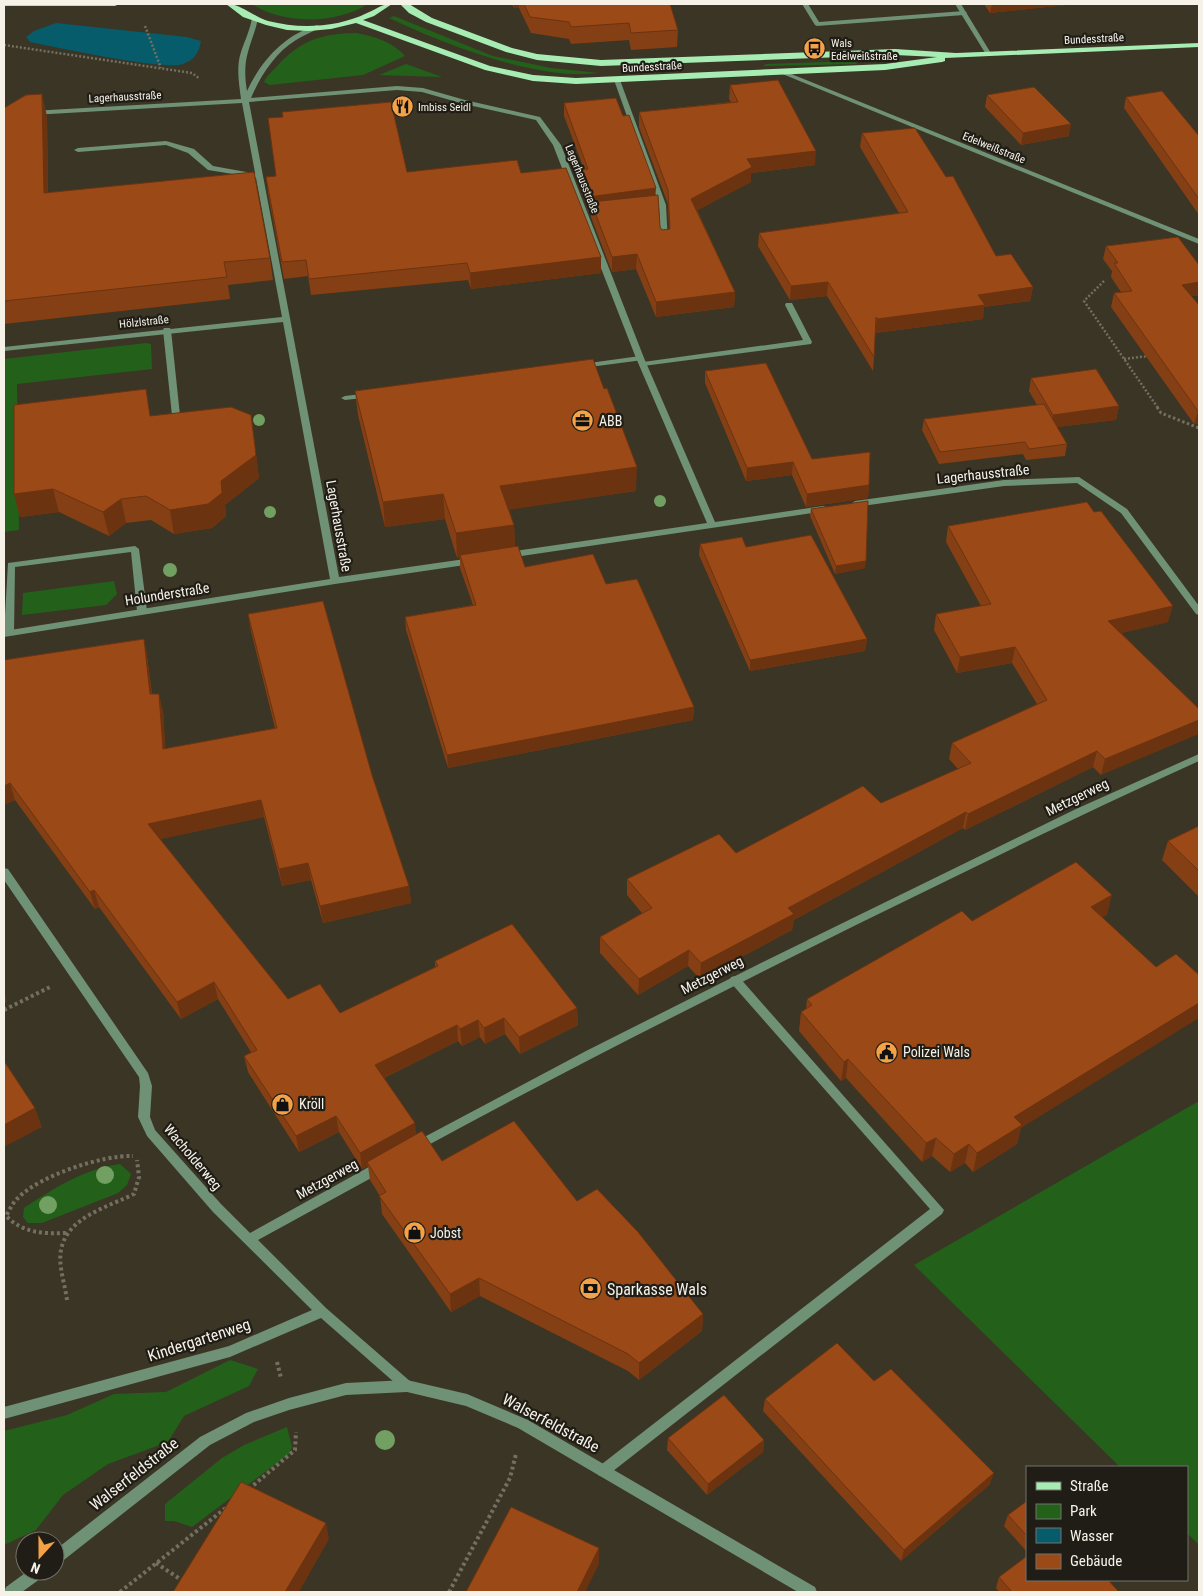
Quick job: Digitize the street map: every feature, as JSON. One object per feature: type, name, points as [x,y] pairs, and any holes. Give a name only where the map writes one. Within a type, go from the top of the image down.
[{"type":"main road","points":[[4,4],[115,4]]},
{"type":"main road","name":"Bundesstraße","points":[[230,4],[239,11],[254,18],[281,25],[318,26],[357,21],[378,12],[388,4]]},
{"type":"main road","name":"Bundesstraße","points":[[404,4],[412,11],[429,20],[509,50],[575,61],[636,63],[895,52],[956,56],[1199,45]]},
{"type":"main road","name":"Bundesstraße","points":[[357,21],[501,72],[560,80],[617,80],[918,64],[956,56]]},
{"type":"street","points":[[805,4],[817,24],[964,13]]},
{"type":"street","points":[[958,4],[989,55]]},
{"type":"street","name":"Lagerhausstraße","points":[[254,18],[253,30],[244,53],[241,78],[261,176],[335,581],[829,508]]},
{"type":"street","points":[[246,101],[265,63],[286,43],[303,32],[318,26]]},
{"type":"street","name":"Edelweißstraße","points":[[782,72],[1199,242]]},
{"type":"street","points":[[617,80],[662,205],[665,241]]},
{"type":"street","name":"Lagerhausstraße","points":[[23,113],[246,101],[397,88],[423,90],[464,102],[538,118],[557,145],[642,361],[712,524]]},
{"type":"street","points":[[78,150],[166,143],[191,151],[211,168],[261,176]]},
{"type":"street","points":[[633,208],[662,205]]},
{"type":"street","points":[[584,214],[594,213]]},
{"type":"street","points":[[572,367],[808,342],[789,305]]},
{"type":"street","name":"Hölzlstraße","points":[[4,349],[167,330],[287,319]]},
{"type":"street","points":[[167,330],[176,425]]},
{"type":"street","points":[[345,398],[375,394]]},
{"type":"street","name":"Lagerhausstraße","points":[[848,505],[1004,483],[1079,480],[1124,511],[1199,612]]},
{"type":"street","points":[[7,633],[11,565],[135,549],[142,611]]},
{"type":"street","name":"Holunderstraße","points":[[7,633],[335,581]]},
{"type":"street","name":"Metzgerweg","points":[[405,1153],[510,1095],[735,980],[982,859],[1199,757]]},
{"type":"street","name":"Wacholderweg","points":[[4,872],[144,1076],[146,1086],[144,1117],[152,1132],[217,1208],[322,1312]]},
{"type":"street","points":[[604,1471],[938,1210],[735,980]]},
{"type":"street","name":"Metzgerweg","points":[[249,1239],[388,1162]]},
{"type":"street","points":[[322,1312],[407,1386]]},
{"type":"street","name":"Kindergartenweg","points":[[4,1414],[230,1351],[322,1312]]},
{"type":"street","name":"Walserfeldstraße","points":[[65,1550],[205,1441],[250,1417],[289,1404],[346,1389],[407,1386],[468,1400],[523,1424],[810,1592]]},
{"type":"street","points":[[11,1592],[25,1581]]},
{"type":"path","points":[[145,26],[160,67]]},
{"type":"path","points":[[4,45],[192,73],[200,79],[198,104]]},
{"type":"path","points":[[1104,281],[1084,301],[1161,413],[1199,428]]},
{"type":"path","points":[[1124,359],[1152,356]]},
{"type":"path","points":[[4,1010],[74,974]]},
{"type":"path","points":[[66,1233],[46,1234],[29,1231],[13,1224],[6,1216],[13,1204],[24,1192],[72,1170],[95,1160],[113,1156],[137,1156],[139,1177],[134,1194],[87,1216],[66,1233],[61,1251],[67,1300]]},
{"type":"path","points":[[241,1496],[296,1450],[297,1439],[289,1404],[268,1334]]},
{"type":"path","points":[[449,1592],[510,1478],[523,1424]]},
{"type":"path","points":[[120,1592],[233,1502]]},
{"type":"path","points":[[156,1563],[192,1587]]},
{"type":"green space","points":[[252,4],[368,4],[355,11],[341,15],[326,18],[294,19],[264,11]]},
{"type":"green space","points":[[394,16],[493,56],[551,68],[599,73],[575,74],[520,66],[436,39],[389,18]]},
{"type":"green space","points":[[356,33],[383,40],[405,56],[363,75],[270,85],[264,82],[288,56],[305,43],[333,35]]},
{"type":"green space","points":[[855,61],[857,64],[763,66],[766,64]]},
{"type":"green space","points":[[406,64],[442,77],[379,75]]},
{"type":"green space","points":[[146,343],[151,344],[152,369],[17,384],[19,530],[4,532],[4,359]]},
{"type":"green space","points":[[114,581],[117,594],[106,605],[22,615],[23,593]]},
{"type":"green space","points":[[1199,1101],[1199,1545],[1188,1534],[1188,1466],[1119,1466],[914,1265]]},
{"type":"green space","points":[[120,1164],[131,1174],[127,1185],[118,1193],[42,1223],[28,1223],[23,1217],[24,1208],[70,1180],[94,1170]]},
{"type":"green space","points":[[230,1360],[258,1369],[249,1386],[184,1416],[168,1442],[108,1464],[63,1495],[36,1530],[15,1531],[15,1540],[4,1545],[4,1431],[67,1415],[114,1394],[166,1392]]},
{"type":"green space","points":[[287,1427],[292,1447],[289,1454],[192,1527],[174,1521],[165,1521],[165,1504],[222,1458],[244,1445]]},
{"type":"water","points":[[56,23],[187,37],[201,41],[199,49],[193,58],[183,64],[172,65],[85,53],[30,42],[26,37],[34,31]]},
{"type":"building","points":[[524,4],[670,4],[678,30],[631,33],[629,23],[571,27],[569,22],[530,17]]},
{"type":"building","points":[[778,80],[816,151],[747,159],[752,167],[691,199],[735,292],[656,302],[637,254],[612,257],[591,202],[658,195],[660,227],[662,230],[670,229],[668,190],[639,112],[738,102],[730,85]]},
{"type":"building","points":[[1034,87],[1071,124],[1023,133],[987,95]]},
{"type":"building","points":[[1162,91],[1199,136],[1199,199],[1126,97]]},
{"type":"building","points":[[42,94],[44,193],[254,172],[270,258],[224,262],[227,277],[4,301],[4,108],[26,95]]},
{"type":"building","points":[[616,98],[623,116],[629,115],[656,188],[588,197],[578,170],[588,169],[564,103]]},
{"type":"building","points":[[391,102],[407,172],[517,160],[521,173],[566,168],[601,257],[470,273],[467,263],[309,279],[306,260],[282,262],[266,177],[276,176],[268,118],[283,117],[282,112]]},
{"type":"building","points":[[915,128],[946,177],[953,176],[996,256],[1011,254],[1033,287],[978,295],[985,305],[877,319],[876,317],[874,357],[828,282],[791,286],[759,233],[908,212],[862,133]]},
{"type":"building","points":[[1178,237],[1199,265],[1199,282],[1182,285],[1199,305],[1199,411],[1114,293],[1132,291],[1114,263],[1118,263],[1106,246]]},
{"type":"building","points":[[593,359],[604,389],[607,388],[637,467],[500,486],[514,525],[456,533],[443,494],[383,502],[355,391]]},
{"type":"building","points":[[766,363],[812,459],[870,452],[869,485],[807,494],[793,462],[747,468],[705,371]]},
{"type":"building","points":[[1096,369],[1119,406],[1053,415],[1031,378]]},
{"type":"building","points":[[146,389],[150,416],[231,407],[251,415],[256,455],[221,481],[222,493],[208,504],[170,510],[146,496],[121,499],[103,512],[53,489],[14,494],[14,405]]},
{"type":"building","points":[[1044,404],[1067,444],[1029,449],[1025,442],[940,452],[924,419]]},
{"type":"building","points":[[868,501],[866,561],[836,566],[811,509]]},
{"type":"building","points":[[1087,502],[1094,512],[1101,511],[1173,606],[1108,621],[1199,709],[1199,720],[1105,759],[1097,751],[968,814],[966,812],[788,908],[794,914],[701,963],[689,950],[639,979],[600,937],[652,908],[627,879],[719,834],[736,853],[863,786],[881,803],[971,763],[952,743],[1047,700],[1015,647],[960,657],[936,614],[991,604],[948,526]]},
{"type":"building","points":[[811,535],[867,639],[750,660],[700,544],[742,537],[746,547]]},
{"type":"building","points":[[518,546],[525,567],[593,554],[606,584],[637,579],[694,707],[447,755],[405,617],[476,605],[460,555]]},
{"type":"building","points":[[323,601],[372,775],[409,886],[320,906],[308,863],[279,869],[261,800],[148,824],[288,999],[320,984],[340,1013],[438,966],[435,961],[512,924],[577,1008],[519,1037],[504,1018],[484,1028],[478,1020],[460,1029],[457,1025],[375,1065],[415,1123],[360,1153],[336,1116],[296,1136],[244,1056],[257,1050],[214,982],[177,1002],[94,890],[90,892],[10,783],[4,786],[4,660],[144,639],[150,694],[159,694],[163,749],[277,728],[248,614]]},
{"type":"building","points":[[1199,826],[1199,871],[1168,841]]},
{"type":"building","points":[[1076,862],[1112,895],[1091,907],[1156,967],[1176,954],[1199,975],[1199,1003],[1014,1117],[1022,1125],[977,1153],[969,1144],[954,1154],[936,1138],[926,1143],[848,1059],[844,1062],[801,1012],[812,1005],[807,999],[962,911],[972,921]]},
{"type":"building","points":[[4,1061],[35,1108],[4,1125]]},
{"type":"building","points":[[514,1121],[577,1201],[597,1189],[638,1232],[703,1314],[639,1363],[628,1354],[479,1278],[450,1294],[379,1196],[386,1192],[367,1162],[422,1131],[442,1161]]},
{"type":"building","points":[[837,1343],[874,1381],[891,1369],[994,1473],[904,1550],[765,1399]]},
{"type":"building","points":[[724,1395],[764,1440],[708,1484],[668,1438]]},
{"type":"building","points":[[241,1482],[326,1523],[285,1592],[173,1592]]},
{"type":"building","points":[[1026,1502],[1026,1535],[1008,1515]]},
{"type":"building","points":[[511,1507],[599,1548],[577,1592],[466,1592]]},
{"type":"building","points":[[1026,1557],[1026,1581],[1109,1581],[1119,1592],[1012,1592],[999,1577]]},
{"type":"place","name":"Wals Edelweißstraße","points":[[815,49]]},
{"type":"place","name":"Imbiss Seidl","points":[[402,107]]},
{"type":"place","name":"ABB","points":[[583,421]]},
{"type":"place","name":"Polizei Wals","points":[[887,1052]]},
{"type":"place","name":"Kröll","points":[[283,1104]]},
{"type":"place","name":"Jobst","points":[[414,1233]]},
{"type":"place","name":"Sparkasse Wals","points":[[591,1289]]}]
